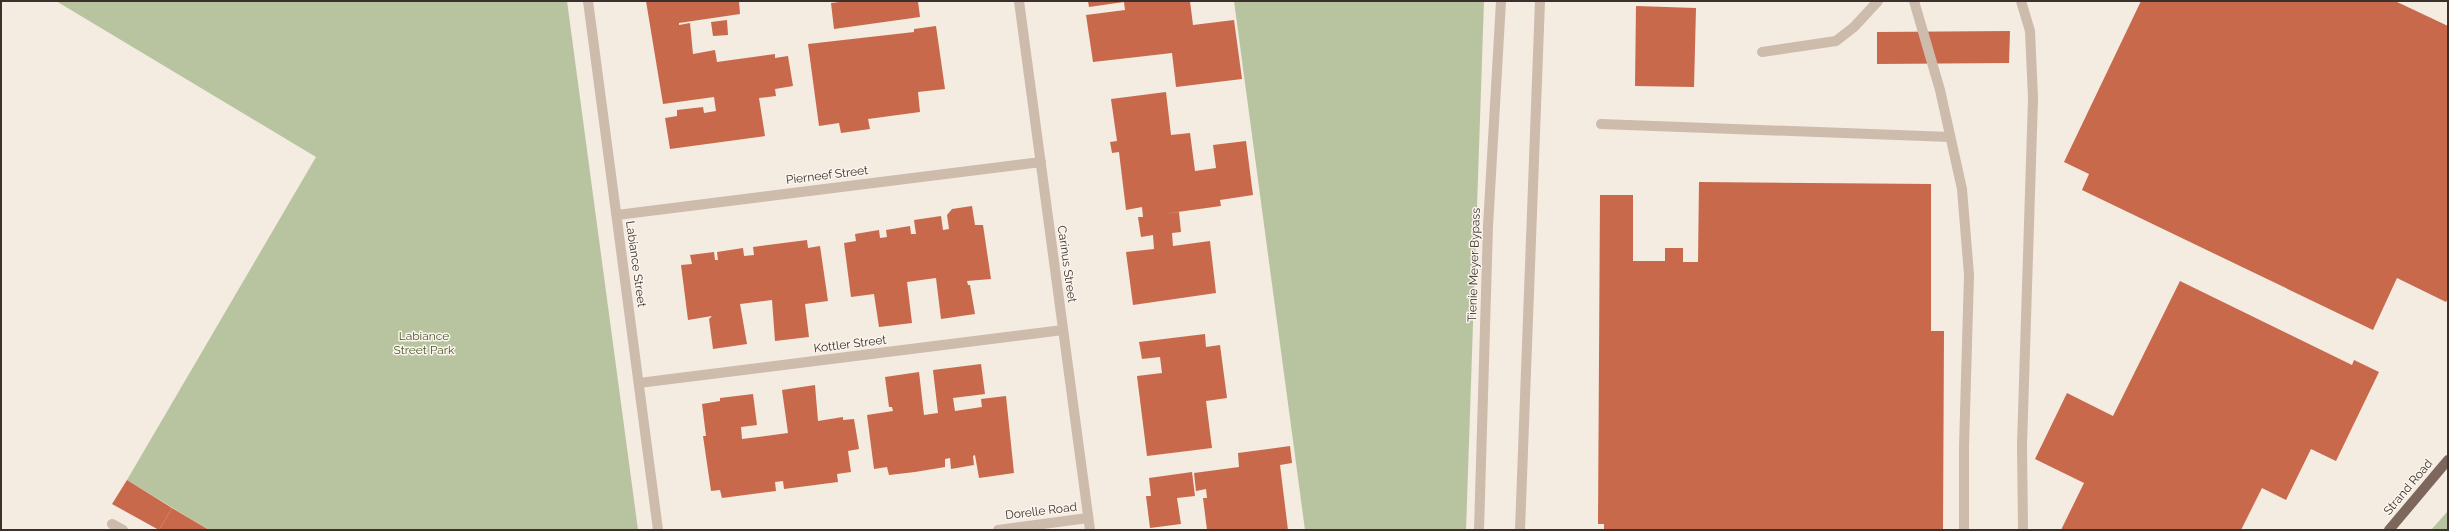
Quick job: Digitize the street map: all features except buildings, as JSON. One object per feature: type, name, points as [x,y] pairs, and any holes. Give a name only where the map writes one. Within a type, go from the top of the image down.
[{"type":"main road","name":"Strand Road","points":[[2389,530],[2448,460]]},
{"type":"street","name":"Labiance Street","points":[[588,1],[658,530]]},
{"type":"street","name":"Carinus Street","points":[[1019,1],[1090,530]]},
{"type":"street","name":"Tienie Meyer Bypass","points":[[1479,530],[1488,226],[1501,1]]},
{"type":"street","points":[[1520,530],[1540,1]]},
{"type":"street","points":[[1762,52],[1836,41],[1854,27],[1878,1]]},
{"type":"street","points":[[1914,1],[1940,90],[1962,190],[1969,275],[1964,447],[1964,530]]},
{"type":"street","points":[[2020,1],[2030,31],[2033,98],[2022,444],[2023,530]]},
{"type":"street","points":[[1601,124],[1950,137]]},
{"type":"street","name":"Pierneef Street","points":[[617,215],[1041,162]]},
{"type":"street","name":"Kottler Street","points":[[639,383],[1063,330]]},
{"type":"street","name":"Dorelle Road","points":[[998,530],[1088,518]]},
{"type":"street","points":[[112,524],[123,530]]},
{"type":"green space","name":"Labiance Street Park","points":[[56,1],[567,1],[638,530],[209,530],[127,480],[316,157]]},
{"type":"green space","points":[[1234,1],[1484,1],[1466,530],[1305,530]]},
{"type":"green space","points":[[2448,511],[2448,530],[2431,530]]}]
